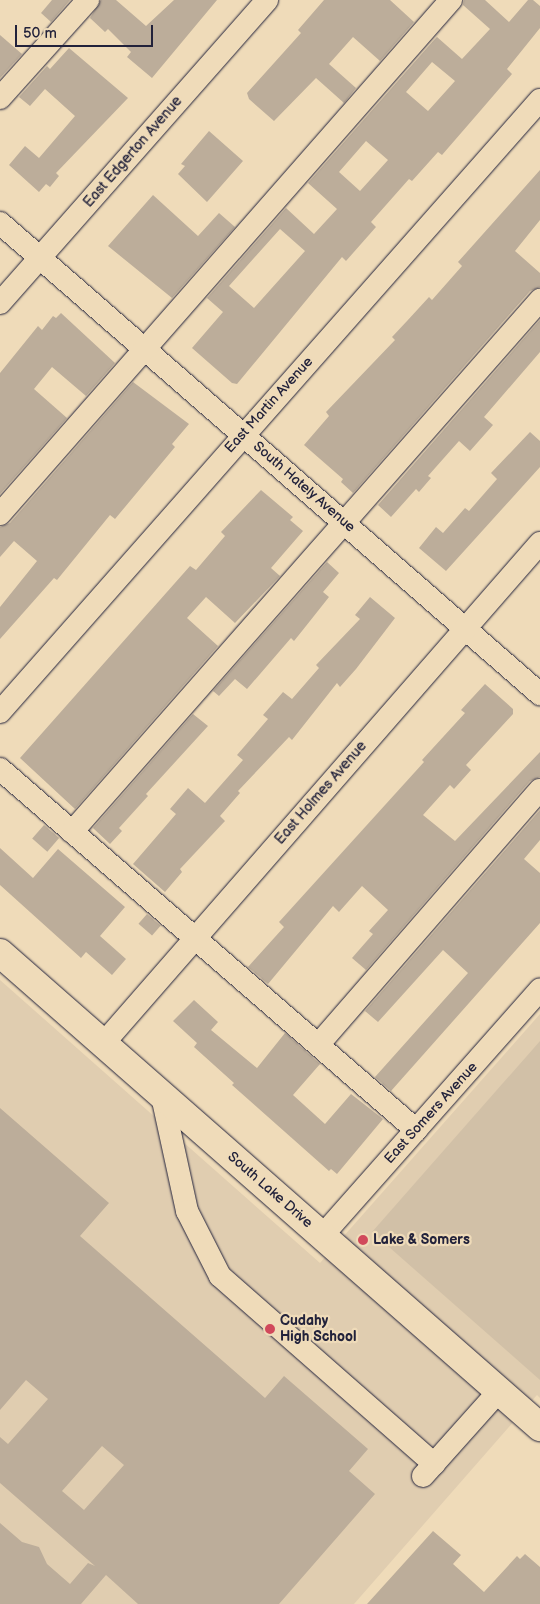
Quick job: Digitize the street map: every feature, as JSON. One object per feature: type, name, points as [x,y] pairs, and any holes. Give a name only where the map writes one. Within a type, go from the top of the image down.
[{"type":"main road","name":"South Lake Drive","points":[[0,953],[540,1426]]},
{"type":"street","points":[[0,98],[88,0]]},
{"type":"street","name":"East Edgerton Avenue","points":[[0,303],[267,0]]},
{"type":"street","points":[[0,514],[147,349],[451,0]]},
{"type":"street","name":"East Martin Avenue","points":[[0,712],[242,434],[540,100]]},
{"type":"street","name":"South Hately Avenue","points":[[0,223],[147,349],[540,694]]},
{"type":"street","points":[[72,832],[540,300]]},
{"type":"street","name":"East Holmes Avenue","points":[[102,1044],[540,543]]},
{"type":"street","points":[[0,769],[416,1130]]},
{"type":"street","points":[[318,1045],[540,790]]},
{"type":"street","name":"East Somers Avenue","points":[[322,1236],[540,990]]},
{"type":"street","points":[[162,1096],[187,1211],[220,1276],[429,1470],[499,1391]]},
{"type":"shaded area","name":"Cudahy High School","points":[[0,980],[320,1263],[540,1014],[540,1398],[537,1395],[354,1604],[0,1604]]},
{"type":"shaded area","points":[[540,1041],[540,1380],[372,1232]]},
{"type":"building","points":[[52,0],[70,0],[51,22],[41,13]]},
{"type":"building","points":[[101,0],[116,0],[146,26],[174,0],[217,0],[152,78],[127,57],[131,52],[108,29],[105,32],[90,18]]},
{"type":"building","points":[[324,0],[390,0],[414,22],[380,61],[353,37],[329,64],[356,88],[344,103],[316,78],[274,121],[249,99],[247,93],[301,33],[298,30]]},
{"type":"building","points":[[464,0],[485,0],[509,22],[528,0],[533,0],[540,6],[540,28],[507,69],[512,74],[442,155],[438,152],[412,181],[409,179],[371,222],[376,227],[346,261],[342,257],[237,384],[232,383],[192,348],[223,312],[207,298],[286,208],[314,234],[337,209],[308,183],[437,37],[462,59],[490,29],[463,5]],"holes":[[[432,62],[455,81],[428,111],[406,92]],[[366,141],[388,160],[360,191],[339,172]],[[280,229],[305,251],[254,308],[229,286]]]},
{"type":"building","points":[[0,35],[22,54],[0,78]]},
{"type":"building","points":[[69,48],[128,98],[56,173],[59,176],[50,187],[46,184],[39,192],[9,165],[25,146],[39,158],[75,116],[45,89],[30,106],[19,97],[47,66],[50,69]]},
{"type":"building","points":[[209,131],[243,161],[207,202],[178,174],[185,166],[181,164]]},
{"type":"building","points":[[540,170],[540,220],[515,251],[540,273],[540,287],[530,291],[353,493],[341,482],[343,479],[304,445],[329,416],[326,412],[395,340],[392,337],[429,297],[432,300],[462,266],[458,262]]},
{"type":"building","points":[[153,195],[198,236],[219,213],[235,227],[172,298],[108,246]]},
{"type":"building","points":[[61,313],[115,363],[86,396],[52,367],[34,389],[67,418],[0,494],[0,373],[38,326],[42,330],[53,316],[56,318]]},
{"type":"building","points":[[540,320],[540,352],[484,417],[493,425],[470,451],[459,441],[428,476],[431,478],[419,492],[416,489],[391,517],[378,505]]},
{"type":"building","points":[[133,382],[189,424],[172,444],[175,447],[115,519],[110,515],[57,580],[54,578],[0,639],[0,607],[37,561],[14,541],[0,557],[0,527],[10,523]]},
{"type":"building","points":[[530,432],[540,441],[540,467],[446,571],[419,548],[436,527],[443,533],[465,508],[469,511],[497,479],[491,473]]},
{"type":"building","points":[[261,490],[293,517],[290,520],[303,531],[271,568],[280,576],[235,623],[206,597],[187,618],[218,646],[75,809],[20,758],[190,566],[196,570],[225,536],[221,532]]},
{"type":"building","points":[[327,562],[339,573],[323,592],[329,597],[294,641],[291,638],[247,689],[235,679],[219,696],[213,691]]},
{"type":"building","points":[[370,597],[395,618],[356,669],[340,687],[337,683],[292,740],[289,737],[238,791],[240,793],[220,816],[225,821],[180,869],[182,872],[165,892],[133,864],[176,814],[170,809],[188,788],[205,803],[243,760],[237,755],[268,719],[263,715],[283,692],[292,699],[319,668],[316,665],[360,619],[355,615]]},
{"type":"building","points":[[485,684],[513,709],[513,714],[466,765],[471,770],[454,789],[450,785],[423,815],[455,841],[540,752],[540,777],[530,781],[366,970],[352,958],[373,934],[369,931],[388,910],[362,886],[339,912],[333,906],[268,984],[248,967],[284,927],[279,922],[424,762],[422,760],[465,713],[461,710]]},
{"type":"building","points":[[193,714],[208,726],[146,794],[148,796],[119,828],[122,831],[110,844],[93,828]]},
{"type":"building","points":[[540,810],[540,840],[524,859],[540,873],[540,923],[391,1091],[375,1077],[468,973],[443,950],[378,1022],[365,1011]]},
{"type":"building","points":[[44,825],[59,838],[47,852],[32,839]]},
{"type":"building","points":[[0,848],[33,878],[58,849],[125,907],[100,936],[126,959],[112,975],[86,952],[81,958],[0,885]]},
{"type":"building","points":[[147,914],[161,926],[152,936],[138,924]]},
{"type":"building","points":[[194,1000],[218,1022],[211,1030],[257,1068],[285,1033],[320,1064],[293,1095],[325,1124],[351,1094],[383,1119],[337,1174],[331,1169],[329,1171],[232,1085],[234,1083],[194,1047],[197,1043],[173,1021]]},
{"type":"building","points":[[0,1108],[109,1203],[80,1236],[265,1398],[284,1376],[368,1449],[349,1471],[375,1494],[279,1604],[138,1604],[106,1575],[81,1604],[0,1604],[0,1523],[22,1542],[39,1547],[47,1564],[70,1584],[88,1563],[95,1566],[0,1483],[0,1437],[8,1444],[48,1399],[26,1380],[0,1410]],"holes":[[[102,1446],[124,1465],[84,1510],[62,1491]]]},
{"type":"building","points":[[433,1531],[461,1555],[453,1564],[484,1592],[517,1556],[520,1559],[525,1554],[540,1567],[540,1604],[367,1604]]},
{"type":"place","name":"Lake & Somers","points":[[363,1240]]},
{"type":"place","name":"Cudahy High School","points":[[270,1329]]}]
